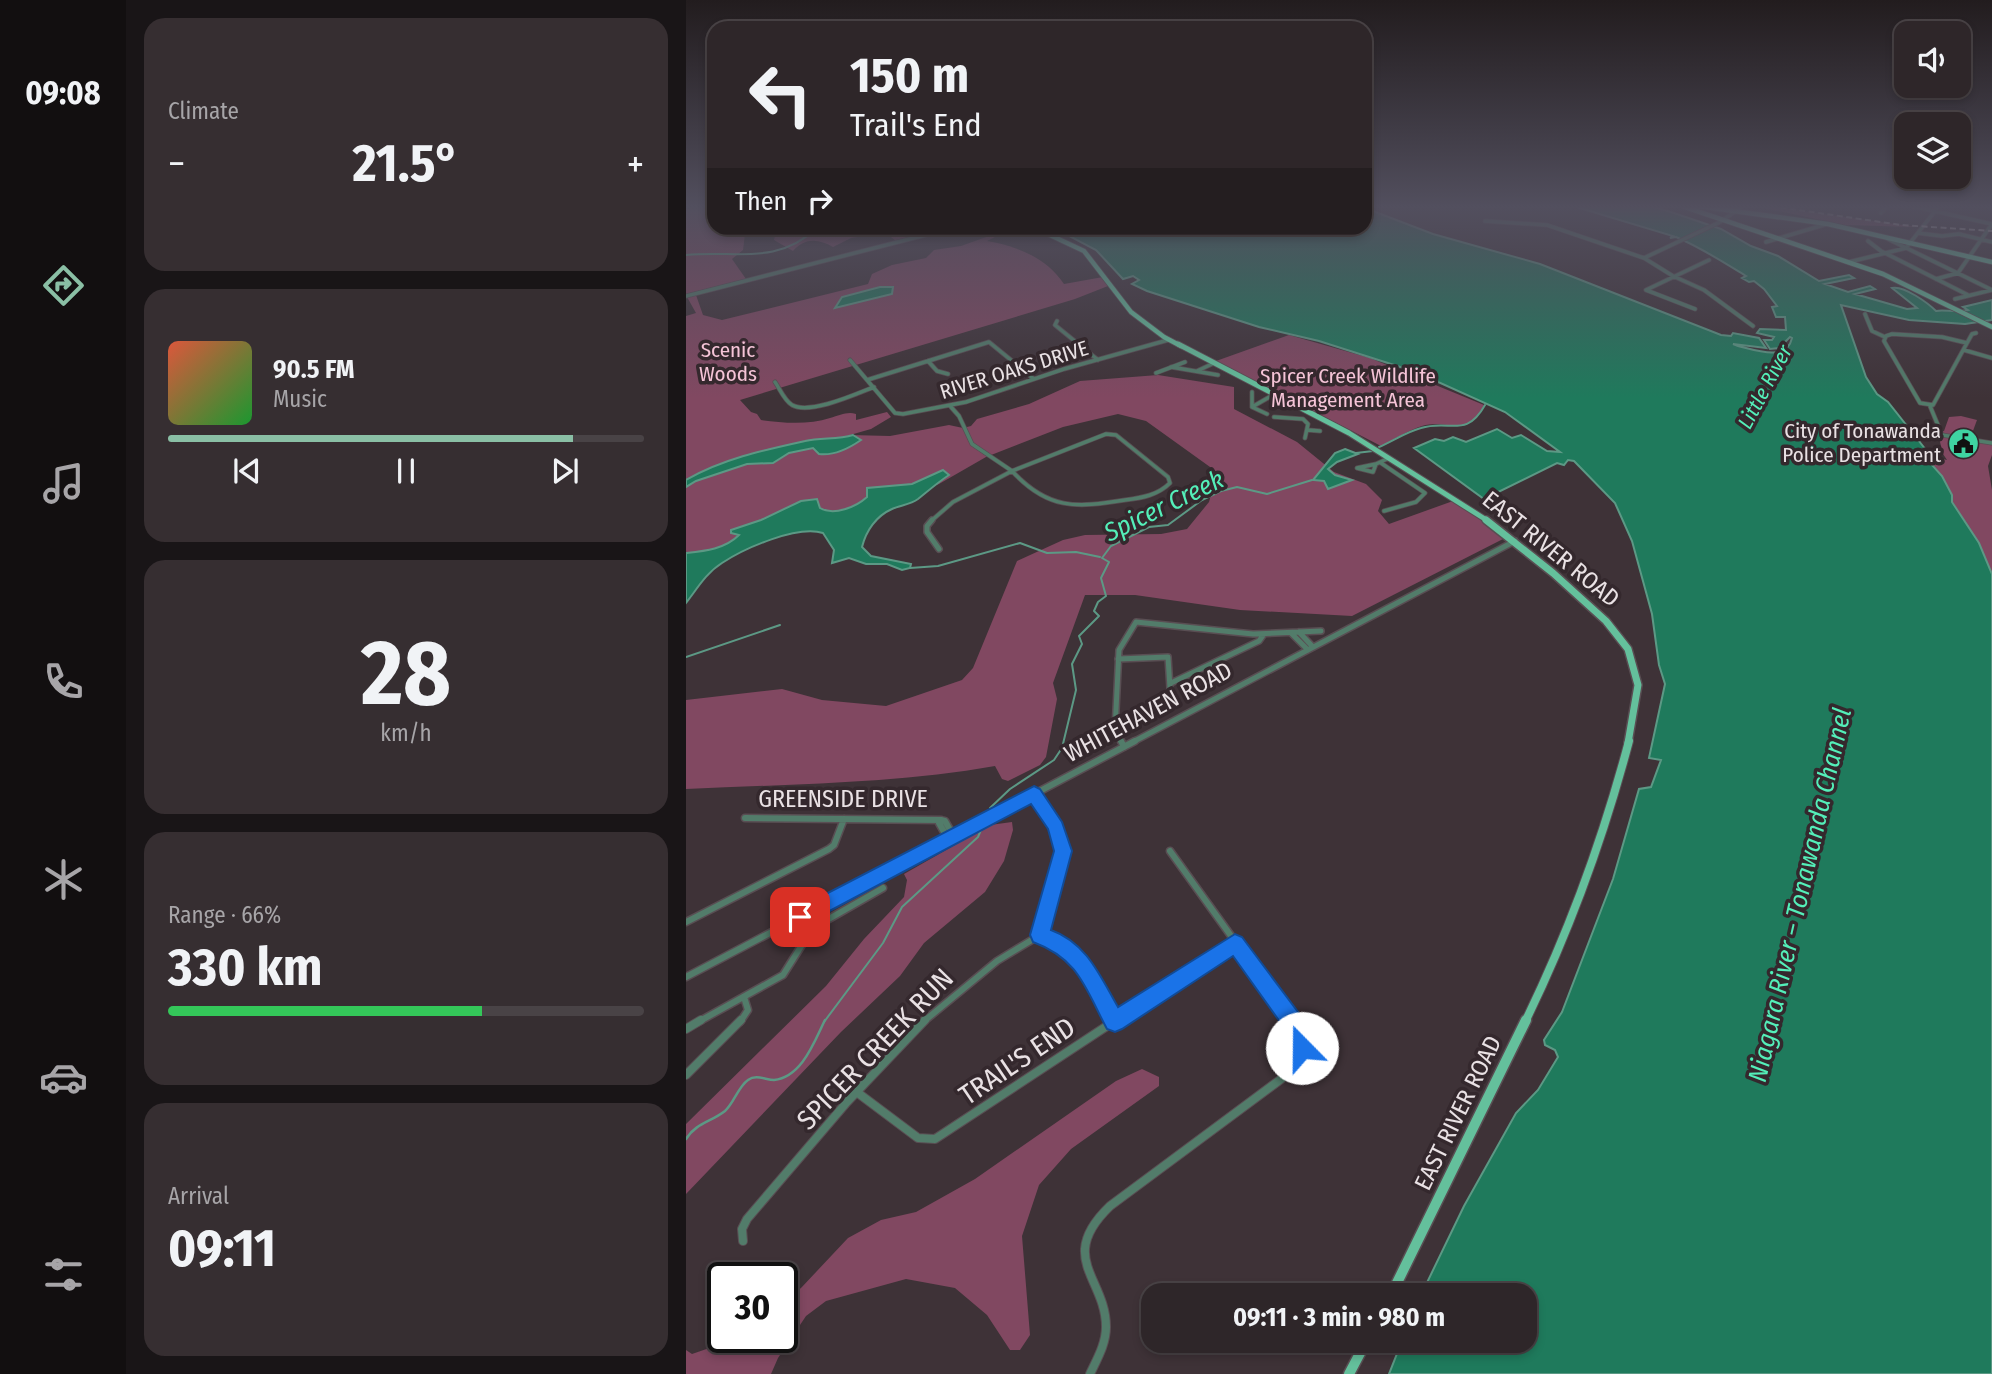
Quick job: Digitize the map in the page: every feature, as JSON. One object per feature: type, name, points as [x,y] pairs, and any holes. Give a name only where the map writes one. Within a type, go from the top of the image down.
[{"type":"main road","name":"EAST RIVER ROAD","points":[[1099,270],[1131,312],[1168,340],[1389,458],[1492,523],[1592,607],[1620,637],[1636,671],[1638,692],[1619,784],[1566,934],[1494,1088],[1397,1283]]},
{"type":"main road","points":[[1871,270],[1901,281],[1992,327]]},
{"type":"main road","points":[[1349,1374],[1360,1353]]},
{"type":"street","points":[[686,296],[788,270]]},
{"type":"street","points":[[1664,270],[1704,290],[1753,327]]},
{"type":"street","points":[[1687,270],[1646,290],[1695,309]]},
{"type":"street","points":[[1919,270],[1968,295]]},
{"type":"street","points":[[1952,270],[1992,290]]},
{"type":"street","points":[[1936,279],[1960,270]]},
{"type":"street","points":[[1955,299],[1992,290]]},
{"type":"street","points":[[1865,314],[1872,331],[1885,337],[1902,334],[1942,337],[1967,343]]},
{"type":"street","points":[[1057,321],[1055,325],[1098,360]]},
{"type":"street","points":[[1885,337],[1884,341],[1920,403],[1930,406],[1935,404],[1972,334],[1976,333]]},
{"type":"street","name":"RIVER OAKS DRIVE","points":[[850,360],[898,414],[951,407],[1034,379],[1168,340]]},
{"type":"street","points":[[867,380],[985,343],[993,343],[1034,379]]},
{"type":"street","points":[[1964,350],[1992,358]]},
{"type":"street","points":[[928,361],[937,371],[948,374]]},
{"type":"street","points":[[1156,373],[1185,362]]},
{"type":"street","points":[[1197,371],[1212,364]]},
{"type":"street","points":[[1171,367],[1218,375]]},
{"type":"street","points":[[775,382],[791,405],[796,407],[817,406],[874,387]]},
{"type":"street","points":[[1252,392],[1252,407]]},
{"type":"street","points":[[1252,407],[1273,395]]},
{"type":"street","points":[[1930,406],[1942,435],[1992,443]]},
{"type":"street","points":[[940,549],[927,532],[929,523],[963,498],[1011,471],[1105,434],[1116,435],[1168,477],[1170,482],[1156,493],[1106,505],[1078,507],[1056,503],[1039,496],[1016,478],[1011,471],[1001,462],[972,444],[963,419],[951,407]]},
{"type":"street","points":[[1252,407],[1267,414]]},
{"type":"street","points":[[1274,417],[1303,419],[1311,414]]},
{"type":"street","points":[[1303,419],[1306,421],[1307,434],[1317,431]]},
{"type":"street","points":[[1384,511],[1416,502],[1424,493],[1379,463],[1389,458]]},
{"type":"street","points":[[1422,490],[1431,484]]},
{"type":"street","name":"WHITEHAVEN ROAD","points":[[686,977],[1515,541]]},
{"type":"street","points":[[1124,747],[1115,730],[1118,659],[1121,644],[1132,626],[1140,621],[1265,634],[1321,631]]},
{"type":"street","points":[[1299,632],[1311,649]]},
{"type":"street","points":[[1291,633],[1311,649]]},
{"type":"street","points":[[1171,683],[1259,641],[1265,634]]},
{"type":"street","points":[[1118,659],[1167,656],[1170,661],[1171,704]]},
{"type":"street","points":[[1034,794],[1056,827],[1063,851],[1040,935],[1059,942],[1079,958],[1115,1021]]},
{"type":"street","name":"GREENSIDE DRIVE","points":[[745,818],[940,820],[945,821],[951,838]]},
{"type":"street","points":[[686,922],[830,849],[844,818]]},
{"type":"street","points":[[1090,1374],[1101,1352],[1106,1329],[1103,1307],[1085,1261],[1088,1239],[1097,1219],[1110,1206],[1292,1071],[1300,1059],[1301,1039],[1294,1023],[1170,851]]},
{"type":"street","points":[[806,932],[883,888]]},
{"type":"street","points":[[686,1029],[783,975],[807,937],[800,917]]},
{"type":"street","name":"SPICER CREEK RUN","points":[[743,1241],[743,1229],[747,1219],[917,1028],[997,960],[1040,935]]},
{"type":"street","name":"TRAIL'S END","points":[[858,1093],[918,1138],[935,1139],[1235,943]]},
{"type":"street","points":[[686,1075],[745,1017],[748,1010],[744,997]]},
{"type":"green space","points":[[686,270],[740,270],[746,279],[686,294]]},
{"type":"green space","name":"Scenic Woods","points":[[881,270],[1052,270],[1064,284],[1103,277],[1108,286],[1075,299],[740,400],[751,412],[757,414],[761,420],[796,423],[813,422],[850,413],[856,414],[856,420],[887,412],[891,417],[871,429],[850,435],[890,436],[949,425],[963,428],[971,426],[977,419],[1029,404],[1080,381],[1158,375],[1234,387],[1234,409],[1297,442],[1334,472],[1366,484],[1382,500],[1378,511],[1389,524],[1453,501],[1483,521],[1503,539],[1352,616],[1240,610],[1135,595],[1085,595],[1053,683],[1057,699],[1046,757],[1040,765],[1008,781],[1002,779],[995,766],[880,780],[686,789],[686,700],[782,689],[822,700],[886,706],[962,680],[973,668],[1017,561],[1063,540],[1085,535],[1161,534],[1187,529],[1209,502],[1217,472],[1146,421],[1118,414],[1063,427],[986,457],[939,484],[881,506],[785,531],[686,571],[686,316],[696,313],[687,297],[696,295],[703,315],[722,320],[868,284],[872,274]]},
{"type":"green space","name":"Spicer Creek Wildlife Management Area","points":[[1289,335],[1370,358],[1484,405],[1478,415],[1465,425],[1422,426],[1381,446],[1216,361]]},
{"type":"green space","points":[[1961,416],[1977,420],[1970,439],[1992,442],[1992,455],[1988,466],[1992,490],[1992,574],[1979,543],[1952,501],[1942,476],[1932,465],[1928,455],[1947,460],[1937,430],[1944,431],[1949,417]]},
{"type":"green space","points":[[1012,822],[1013,830],[1004,861],[985,892],[924,943],[900,976],[841,1032],[686,1194],[686,1124],[826,986],[864,939],[904,897],[907,880],[904,874],[990,825]]},
{"type":"green space","points":[[1142,1069],[1159,1077],[1159,1086],[1071,1149],[1039,1185],[1022,1236],[1030,1335],[1020,1350],[1010,1350],[987,1315],[955,1288],[906,1279],[826,1301],[806,1316],[798,1328],[798,1290],[848,1238],[881,1220],[916,1212],[975,1179],[1116,1081]]},
{"type":"green space","points":[[707,1349],[707,1353],[781,1353],[771,1374],[686,1374],[686,1350],[692,1354]]},
{"type":"water","points":[[1115,270],[1556,270],[1721,335],[1731,336],[1733,333],[1759,338],[1766,348],[1733,344],[1738,346],[1761,352],[1784,350],[1792,338],[1779,348],[1770,349],[1764,340],[1772,340],[1774,337],[1757,333],[1760,329],[1786,330],[1785,317],[1776,317],[1772,307],[1777,306],[1764,289],[1754,281],[1749,282],[1742,278],[1746,276],[1737,270],[1801,270],[1819,281],[1849,275],[1854,278],[1825,284],[1848,292],[1870,286],[1875,289],[1855,294],[1907,309],[1917,308],[1892,288],[1909,292],[1936,311],[1968,310],[1963,307],[1992,300],[1992,320],[1965,324],[1909,320],[1841,305],[1866,377],[1877,394],[1888,402],[1926,450],[1932,465],[1942,476],[1952,495],[1952,502],[1979,543],[1992,574],[1992,1374],[1389,1374],[1397,1353],[1537,1353],[1537,1283],[1427,1283],[1464,1206],[1516,1113],[1538,1090],[1558,1057],[1555,1050],[1545,1045],[1544,1040],[1562,1012],[1613,879],[1639,789],[1651,787],[1661,760],[1649,758],[1665,684],[1659,665],[1652,614],[1632,541],[1615,503],[1574,461],[1568,460],[1564,465],[1557,463],[1484,499],[1414,448],[1435,439],[1444,441],[1453,437],[1466,442],[1497,429],[1512,438],[1521,435],[1547,451],[1560,452],[1505,412],[1416,372],[1319,341],[1259,327],[1147,291],[1132,284],[1139,280],[1133,276],[1123,279]]},
{"type":"water","points":[[880,287],[893,287],[892,294],[835,308],[842,297]]},
{"type":"water","points":[[853,435],[861,440],[835,453],[819,454],[813,448],[789,453],[773,463],[747,464],[686,487],[686,480],[714,466],[744,456],[811,440]]},
{"type":"water","points":[[1345,449],[1358,454],[1337,462],[1328,469],[1335,475],[1352,480],[1328,489],[1324,481],[1313,480],[1335,453]]},
{"type":"water","points":[[943,470],[949,475],[915,501],[881,516],[872,525],[864,541],[862,547],[871,556],[911,564],[910,568],[902,570],[887,564],[866,564],[849,558],[832,563],[834,550],[823,533],[799,532],[771,539],[722,563],[706,576],[686,603],[686,553],[721,546],[739,535],[731,533],[731,530],[761,520],[801,501],[817,499],[820,508],[838,511],[862,501],[867,497],[867,488],[912,484]]},
{"type":"waterway","name":"Spicer Creek","points":[[1379,447],[1421,428],[1464,425],[1471,422],[1485,405]]},
{"type":"waterway","name":"Spicer Creek","points":[[1356,453],[1373,451]]},
{"type":"waterway","name":"Spicer Creek","points":[[990,808],[1010,789],[1054,760],[1062,748],[1076,690],[1072,664],[1082,644],[1079,636],[1099,616],[1094,611],[1098,602],[1106,596],[1101,578],[1109,562],[1102,558],[1111,546],[1149,527],[1168,525],[1202,500],[1221,491],[1237,487],[1267,494],[1312,480]]},
{"type":"waterway","points":[[910,568],[938,566],[1020,543],[1047,553],[1076,552],[1100,557]]},
{"type":"waterway","points":[[686,657],[780,625]]},
{"type":"waterway","name":"Spicer Creek","points":[[824,1022],[883,943],[902,907],[978,837],[983,825]]},
{"type":"waterway","name":"Spicer Creek","points":[[686,1139],[699,1126],[725,1111],[741,1087],[751,1078],[774,1080],[792,1072],[806,1057],[824,1022]]},
{"type":"place","name":"City of Tonawanda Police Department","points":[[1964,443]]},
{"type":"route","points":[[800,917],[1034,794],[1056,827],[1063,851],[1040,935],[1059,942],[1079,958],[1115,1021],[1235,943],[1294,1023],[1302,1048]]},
{"type":"water label","name":"Little River","points":[[1765,387]]},
{"type":"water label","name":"Niagara River – Tonawanda Channel","points":[[1800,895]]}]
